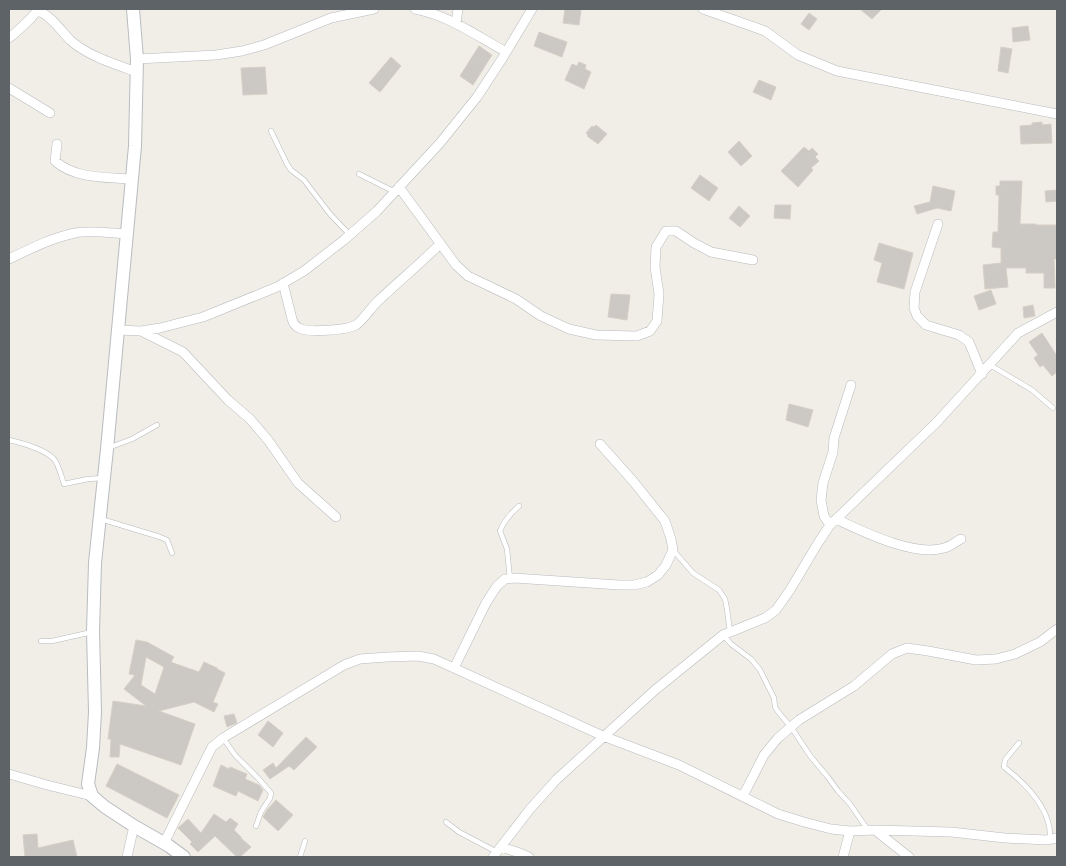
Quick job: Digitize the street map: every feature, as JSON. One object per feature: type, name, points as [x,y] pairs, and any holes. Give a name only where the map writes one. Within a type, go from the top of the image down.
[{"type":"main road","points":[[133,9],[137,65],[135,146],[95,563],[93,631],[95,712],[88,784],[92,796],[105,807],[184,857]]},
{"type":"street","points":[[9,38],[38,12],[48,16],[79,48],[100,58],[137,65],[242,51],[264,45],[332,18],[374,9]]},
{"type":"street","points":[[415,9],[424,10],[456,23],[506,52]]},
{"type":"street","points":[[456,23],[458,9]]},
{"type":"street","points":[[118,330],[160,328],[203,318],[277,287],[304,271],[377,211],[440,143],[477,98],[532,9]]},
{"type":"street","points":[[703,9],[765,31],[798,55],[837,71],[1057,114]]},
{"type":"street","points":[[9,88],[50,113]]},
{"type":"street","points":[[57,144],[55,161],[62,166],[86,175],[131,179]]},
{"type":"street","points":[[397,190],[456,265],[468,276],[516,299],[542,316],[569,329],[596,335],[638,336],[650,331],[654,326],[657,320],[659,294],[655,267],[656,247],[666,231],[676,231],[711,252],[753,260]]},
{"type":"street","points":[[938,224],[915,292],[914,308],[917,316],[926,325],[959,335],[969,342],[982,374]]},
{"type":"street","points":[[9,259],[47,241],[76,233],[102,232],[126,234]]},
{"type":"street","points":[[283,283],[292,319],[294,324],[300,329],[324,331],[354,326],[440,244]]},
{"type":"street","points":[[497,852],[530,809],[557,779],[662,684],[726,633],[765,618],[776,610],[833,522],[937,422],[1018,333],[1057,312]]},
{"type":"street","points":[[141,330],[184,352],[268,440],[298,483],[336,517]]},
{"type":"street","points":[[851,386],[834,438],[833,452],[824,483],[821,500],[824,516],[833,522],[891,543],[912,548],[937,550],[945,548],[961,539]]},
{"type":"street","points":[[454,668],[489,598],[497,586],[505,580],[510,578],[634,585],[647,582],[658,575],[666,565],[673,550],[665,521],[600,444]]},
{"type":"street","points":[[743,796],[764,755],[778,738],[806,715],[854,686],[892,654],[907,648],[976,660],[996,659],[1015,654],[1040,642],[1057,629]]},
{"type":"street","points":[[164,843],[212,747],[223,738],[344,665],[360,659],[418,656],[434,658],[465,674],[603,736],[679,765],[778,814],[804,822],[831,829],[850,831],[951,832],[1005,838],[1054,839]]},
{"type":"street","points":[[9,774],[92,796]]},
{"type":"street","points":[[127,857],[134,826]]},
{"type":"street","points":[[843,857],[850,831]]},
{"type":"street","points":[[872,831],[909,857]]},
{"type":"street","points":[[497,852],[520,853],[529,857]]},
{"type":"lane","points":[[271,131],[291,170],[304,180],[330,214],[350,235]]},
{"type":"lane","points":[[359,174],[397,190]]},
{"type":"lane","points":[[990,365],[1032,390],[1053,408]]},
{"type":"lane","points":[[107,448],[132,439],[157,425]]},
{"type":"lane","points":[[9,440],[31,447],[53,458],[57,463],[64,484],[104,478]]},
{"type":"lane","points":[[510,578],[507,549],[500,531],[509,516],[519,506]]},
{"type":"lane","points":[[100,519],[167,540],[172,553]]},
{"type":"lane","points":[[673,550],[693,573],[719,590],[725,599],[727,609],[726,633],[731,644],[751,659],[760,670],[774,698],[775,707],[811,757],[872,831]]},
{"type":"lane","points":[[41,641],[52,641],[93,631]]},
{"type":"lane","points":[[223,738],[235,755],[271,793],[256,826]]},
{"type":"lane","points":[[1018,743],[1005,760],[1004,767],[1021,781],[1038,801],[1054,839]]},
{"type":"lane","points":[[446,822],[466,836],[497,852]]},
{"type":"lane","points":[[300,857],[305,841]]},
{"type":"building","points":[[565,9],[581,10],[579,25],[563,23]]},
{"type":"building","points":[[860,9],[882,9],[872,19]]},
{"type":"building","points":[[809,13],[817,19],[809,30],[801,24]]},
{"type":"building","points":[[1028,26],[1030,40],[1013,42],[1012,28]]},
{"type":"building","points":[[539,32],[567,42],[562,57],[534,46]]},
{"type":"building","points":[[479,46],[492,55],[473,85],[460,76]]},
{"type":"building","points":[[1001,47],[1012,49],[1008,73],[998,71]]},
{"type":"building","points":[[391,57],[401,66],[380,92],[369,83]]},
{"type":"building","points":[[579,62],[586,65],[585,69],[591,72],[584,89],[565,80],[572,64],[577,66]]},
{"type":"building","points":[[265,67],[267,94],[243,95],[241,68]]},
{"type":"building","points":[[759,80],[776,87],[771,100],[753,92]]},
{"type":"building","points":[[1042,122],[1042,125],[1051,124],[1052,143],[1021,144],[1020,126]]},
{"type":"building","points":[[596,125],[607,134],[598,144],[587,136],[586,133],[592,126]]},
{"type":"building","points":[[739,141],[752,156],[741,166],[728,152]]},
{"type":"building","points":[[804,147],[809,151],[812,148],[818,154],[815,157],[819,161],[811,168],[813,170],[798,187],[781,171]]},
{"type":"building","points":[[700,175],[718,188],[709,201],[691,188]]},
{"type":"building","points":[[1000,181],[1022,181],[1020,224],[1057,225],[1057,259],[1054,259],[1055,288],[1044,288],[1044,273],[1026,273],[1026,268],[1006,268],[1008,287],[985,289],[983,265],[1001,263],[1001,248],[992,247],[993,232],[998,232],[999,195],[996,195],[996,186],[1000,186]]},
{"type":"building","points":[[933,186],[955,191],[951,211],[937,208],[917,214],[914,206],[930,202]]},
{"type":"building","points":[[1057,190],[1057,201],[1046,202],[1045,191]]},
{"type":"building","points":[[775,205],[791,205],[790,219],[774,218]]},
{"type":"building","points":[[739,206],[750,216],[740,227],[729,218]]},
{"type":"building","points":[[879,243],[913,253],[904,289],[877,282],[882,263],[874,260]]},
{"type":"building","points":[[991,290],[996,304],[979,310],[974,296]]},
{"type":"building","points":[[611,294],[630,295],[627,320],[608,317]]},
{"type":"building","points":[[1033,305],[1035,316],[1024,318],[1023,307]]},
{"type":"building","points":[[1042,333],[1057,356],[1057,372],[1052,376],[1043,365],[1040,367],[1034,358],[1038,355],[1029,342]]},
{"type":"building","points":[[789,404],[813,410],[808,427],[786,420]]},
{"type":"building","points":[[136,640],[147,642],[174,657],[171,662],[176,664],[199,672],[204,662],[225,673],[213,702],[218,704],[214,712],[194,702],[159,711],[195,724],[181,765],[120,744],[119,757],[110,757],[111,739],[108,739],[113,701],[146,706],[124,689],[135,675],[129,674]],"holes":[[[146,657],[164,667],[155,694],[141,685]]]},
{"type":"building","points":[[234,714],[237,723],[227,727],[224,716]]},
{"type":"building","points":[[268,721],[283,733],[273,747],[258,735]]},
{"type":"building","points":[[306,737],[317,747],[294,770],[289,766],[270,779],[263,770],[273,763],[276,768]]},
{"type":"building","points":[[117,764],[179,795],[167,818],[106,786]]},
{"type":"building","points":[[221,765],[247,774],[245,779],[259,785],[263,790],[258,801],[238,791],[236,796],[213,786]]},
{"type":"building","points":[[276,800],[293,815],[278,831],[263,817]]},
{"type":"building","points":[[214,814],[226,822],[230,818],[238,824],[234,830],[251,847],[240,857],[237,857],[215,836],[198,852],[190,844],[192,842],[178,828],[188,819],[201,833]]},
{"type":"building","points":[[37,834],[38,848],[73,840],[77,857],[25,857],[23,835]]}]
